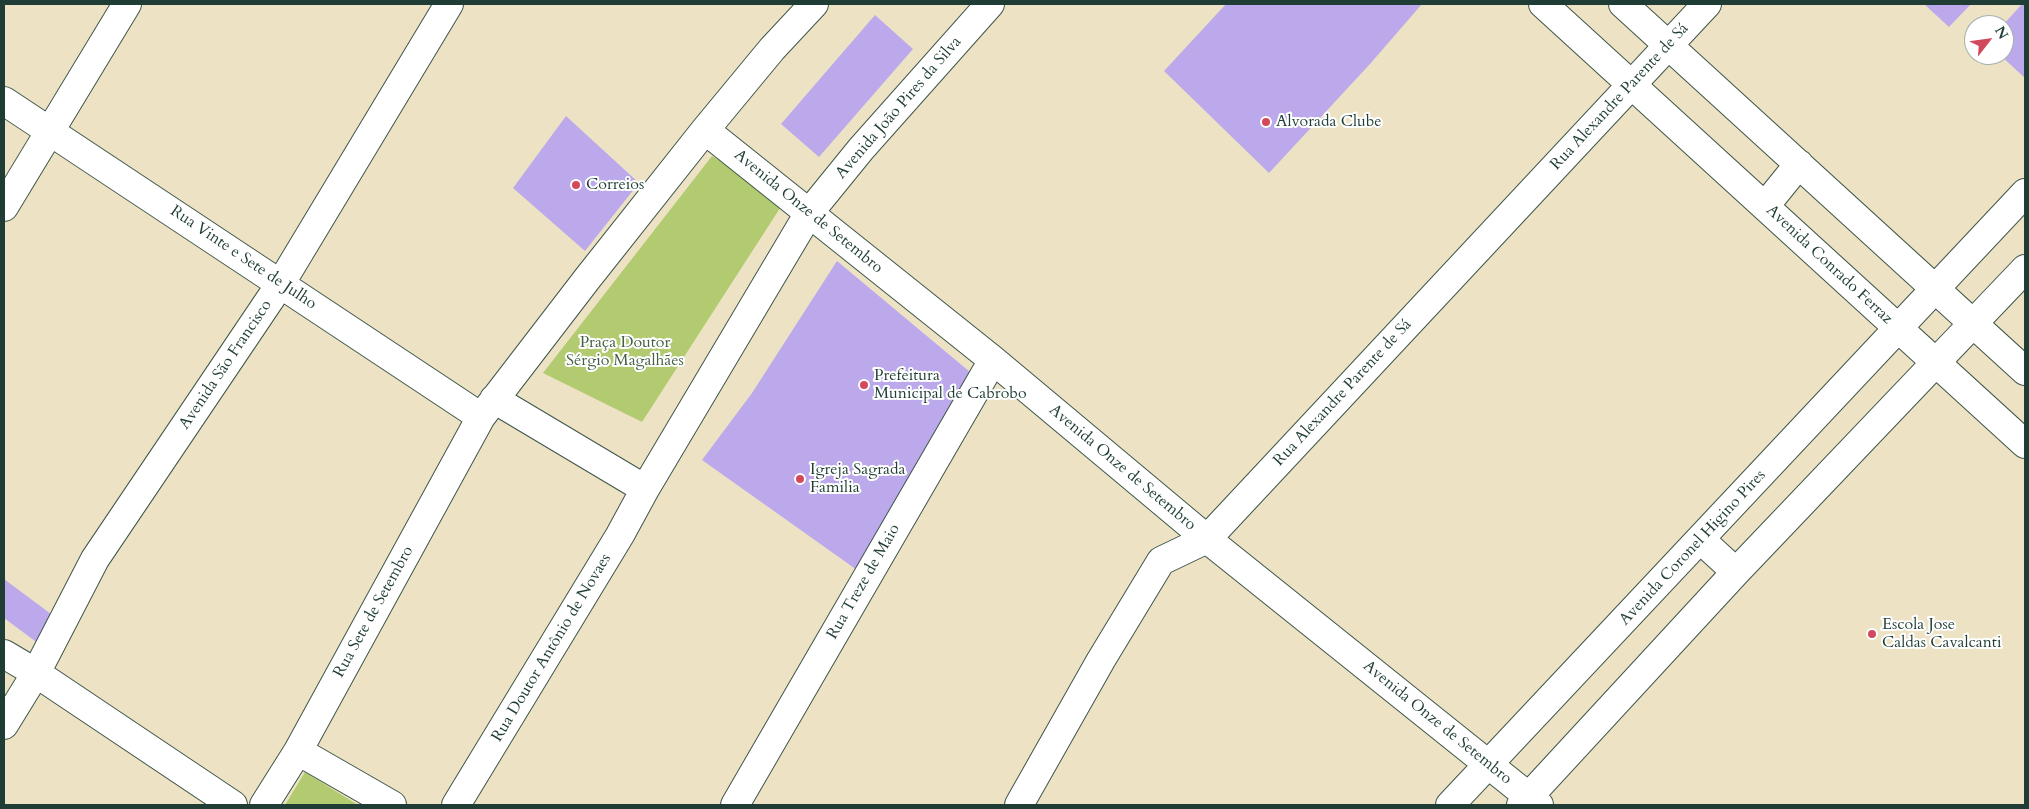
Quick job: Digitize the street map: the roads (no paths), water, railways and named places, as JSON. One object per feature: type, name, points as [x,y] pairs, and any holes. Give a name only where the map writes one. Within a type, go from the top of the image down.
[{"type":"street","points":[[4,207],[127,4]]},
{"type":"street","name":"Avenida São Francisco","points":[[4,725],[36,673],[95,559],[281,283],[449,4]]},
{"type":"street","points":[[487,408],[705,130],[772,49],[814,4]]},
{"type":"street","name":"Avenida João Pires da Silva","points":[[809,212],[861,149],[990,4]]},
{"type":"street","name":"Avenida Conrado Ferraz","points":[[1543,4],[2025,444]]},
{"type":"street","points":[[1622,4],[2025,371]]},
{"type":"street","name":"Rua Alexandre Parente de Sá","points":[[1019,805],[1110,644],[1161,561],[1207,539],[1707,4]]},
{"type":"street","name":"Rua Vinte e Sete de Julho","points":[[4,101],[281,283],[487,408],[645,488]]},
{"type":"street","name":"Avenida Onze de Setembro","points":[[705,130],[993,360],[1207,539],[1488,764],[1529,802]]},
{"type":"street","points":[[1766,206],[1798,164]]},
{"type":"street","name":"Avenida Coronel Higino Pires","points":[[1450,805],[1936,290],[2025,192]]},
{"type":"street","points":[[645,488],[809,212]]},
{"type":"street","points":[[1529,802],[1736,572],[1975,324],[2025,269]]},
{"type":"street","name":"Rua Treze de Maio","points":[[735,805],[993,360]]},
{"type":"street","name":"Rua Sete de Setembro","points":[[264,805],[298,751],[487,408]]},
{"type":"street","name":"Rua Doutor Antônio de Novaes","points":[[456,805],[620,535],[645,488]]},
{"type":"street","points":[[1701,540],[1736,572]]},
{"type":"street","points":[[4,654],[36,673],[233,805]]},
{"type":"street","points":[[298,751],[392,805]]},
{"type":"place","name":"Alvorada Clube","points":[[1266,122]]},
{"type":"place","name":"Correios","points":[[576,185]]},
{"type":"place","name":"Prefeitura Municipal de Cabrobo","points":[[864,385]]},
{"type":"place","name":"Igreja Sagrada Familia","points":[[800,479]]},
{"type":"place","name":"Escola Jose Caldas Cavalcanti","points":[[1872,634]]},
{"type":"park label","name":"Praça Doutor Sérgio Magalhães","points":[[625,352]]}]
